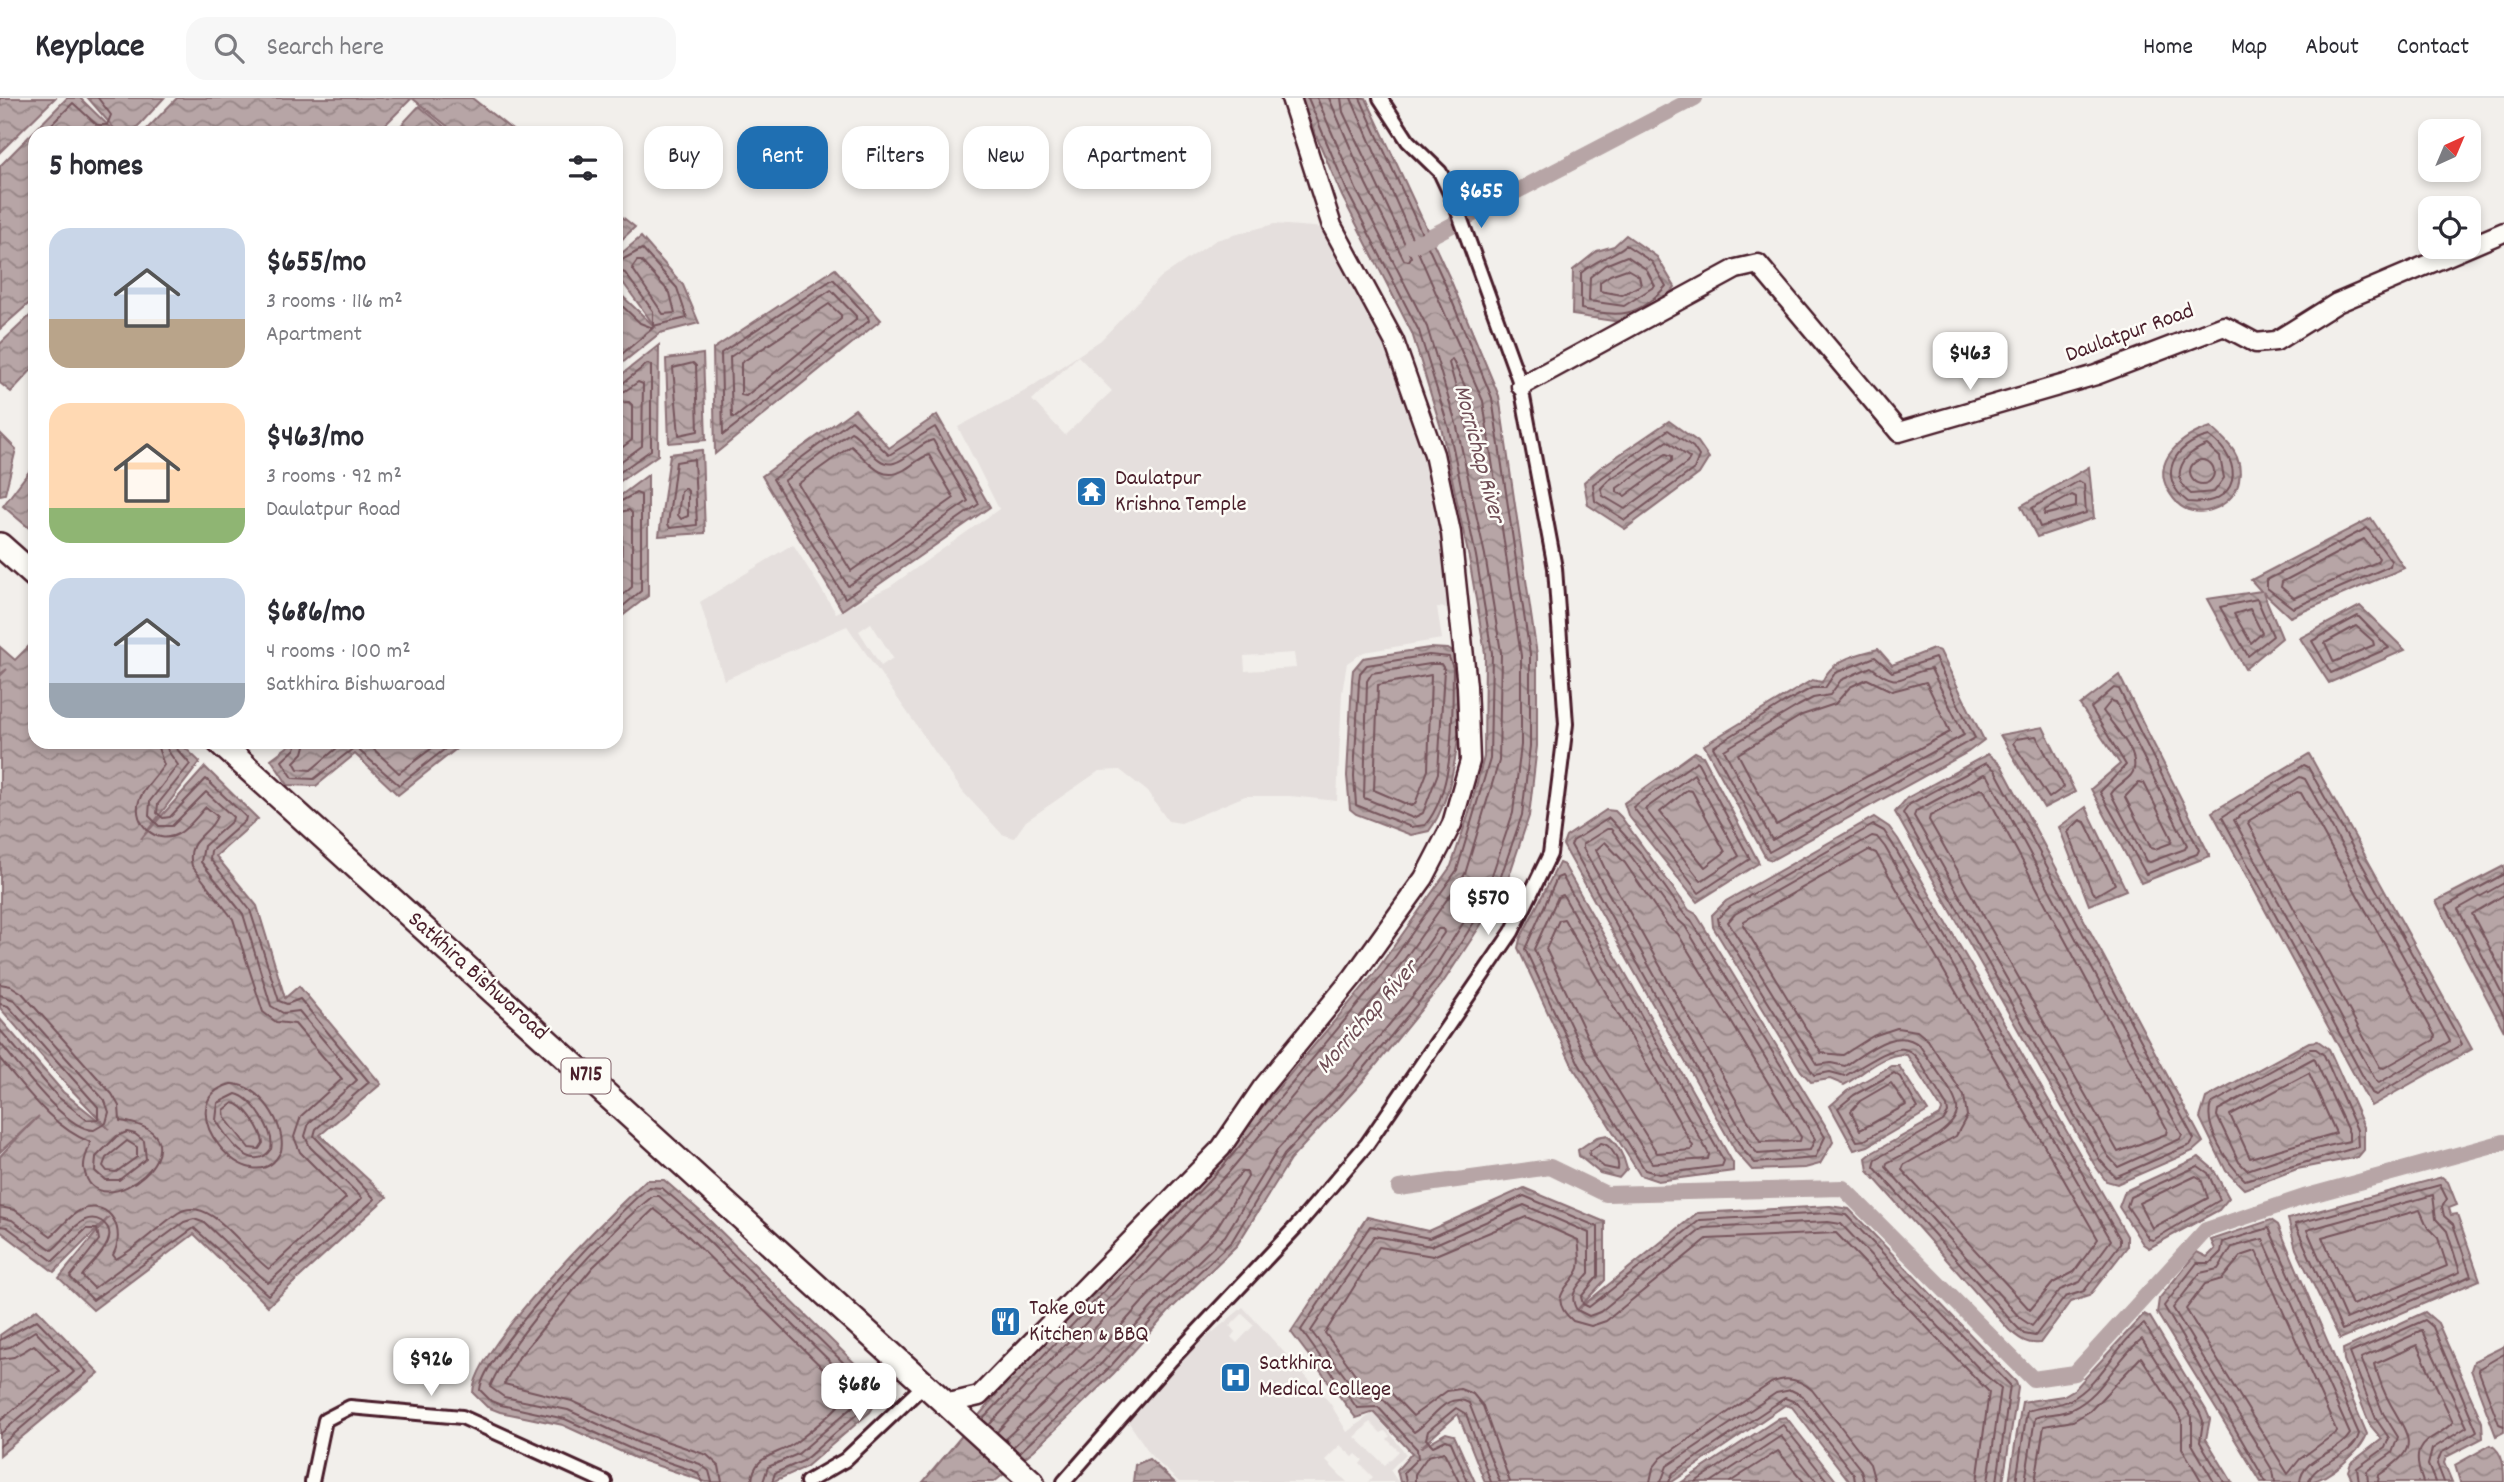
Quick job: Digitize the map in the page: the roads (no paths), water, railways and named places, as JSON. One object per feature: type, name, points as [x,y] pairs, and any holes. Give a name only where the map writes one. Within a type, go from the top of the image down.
[{"type":"highway","points":[[0,545],[28,570]]},
{"type":"highway","name":"Satkhira Bishwaroad","points":[[227,749],[948,1407]]},
{"type":"highway","name":"N715","points":[[948,1407],[1032,1482]]},
{"type":"street","points":[[948,1407],[979,1396],[1221,1148],[1262,1088],[1353,977],[1424,878],[1452,824],[1470,761],[1467,686],[1451,533],[1434,454],[1394,341],[1332,226],[1291,98]]},
{"type":"street","points":[[1064,1482],[1367,1144],[1512,932],[1549,854],[1566,724],[1555,568],[1521,386],[1475,265],[1456,206],[1440,172],[1408,141],[1380,98]]},
{"type":"street","name":"Daulatpur Road","points":[[1521,386],[1736,269],[1758,264],[1899,432],[2096,375],[2224,326],[2256,343],[2276,341],[2337,303],[2504,232]]},
{"type":"street","points":[[807,1482],[845,1460],[925,1384]]},
{"type":"street","points":[[312,1482],[325,1420],[350,1406],[462,1417],[605,1482]]},
{"type":"water","points":[[0,98],[55,98],[0,152]]},
{"type":"water","points":[[67,98],[80,98],[109,126],[39,126]]},
{"type":"water","points":[[88,98],[164,98],[138,126],[112,126]]},
{"type":"water","points":[[177,98],[411,99],[384,126],[150,126]]},
{"type":"water","points":[[412,98],[472,98],[507,126],[447,126]]},
{"type":"water","name":"Morrichap River","points":[[1300,98],[1366,98],[1451,281],[1499,396],[1537,655],[1537,746],[1529,816],[1505,888],[1442,984],[1363,1081],[1290,1160],[1237,1245],[1173,1307],[1114,1373],[1034,1450],[994,1482],[923,1482],[1007,1382],[1217,1161],[1374,974],[1451,866],[1468,816],[1484,757],[1485,653],[1469,558],[1442,431],[1412,333],[1342,196]]},
{"type":"water","points":[[419,106],[443,126],[400,126]]},
{"type":"water","points":[[28,138],[28,304],[0,329],[0,166]]},
{"type":"water","points":[[623,218],[635,227],[623,238]]},
{"type":"water","points":[[1626,235],[1657,257],[1675,287],[1659,305],[1627,323],[1572,315],[1573,270],[1597,251],[1614,246]]},
{"type":"water","points":[[641,237],[683,285],[699,323],[660,333],[623,362],[623,297],[656,328],[623,283],[623,252]]},
{"type":"water","points":[[835,269],[881,320],[715,454],[713,349]]},
{"type":"water","points":[[28,318],[28,374],[11,392],[0,383],[0,344]]},
{"type":"water","points":[[659,345],[658,455],[623,479],[623,373]]},
{"type":"water","points":[[703,354],[706,440],[669,443],[666,359]]},
{"type":"water","points":[[855,409],[889,448],[937,415],[990,507],[842,610],[762,476]]},
{"type":"water","points":[[1669,421],[1698,442],[1709,458],[1699,474],[1625,529],[1588,505],[1584,482]]},
{"type":"water","points":[[2211,427],[2229,444],[2237,457],[2239,481],[2232,496],[2225,503],[2210,510],[2192,511],[2182,507],[2172,497],[2164,480],[2163,470],[2166,460],[2180,443]]},
{"type":"water","points":[[0,433],[16,449],[5,494],[0,495]]},
{"type":"water","points":[[702,450],[705,533],[659,536],[670,454]]},
{"type":"water","points":[[2089,467],[2094,518],[2037,537],[2021,506]]},
{"type":"water","points":[[28,473],[28,527],[3,506]]},
{"type":"water","points":[[648,475],[648,596],[623,616],[623,494]]},
{"type":"water","points":[[2371,518],[2404,568],[2290,617],[2263,592],[2282,638],[2245,669],[2207,599],[2261,591],[2251,580]]},
{"type":"water","points":[[2360,606],[2405,650],[2329,683],[2300,638]]},
{"type":"water","points":[[0,647],[15,660],[28,647],[28,749],[186,749],[200,762],[141,839],[205,767],[258,819],[216,856],[257,906],[285,998],[299,986],[381,1084],[320,1135],[387,1197],[268,1306],[194,1234],[93,1310],[59,1278],[109,1217],[54,1272],[0,1231],[0,1156],[39,1116],[0,1152],[0,1019],[63,1092],[109,1129],[0,1008],[0,676],[7,669],[0,674]]},
{"type":"water","points":[[1429,648],[1448,649],[1456,654],[1460,720],[1453,770],[1439,815],[1429,831],[1411,835],[1356,814],[1350,809],[1347,776],[1352,680],[1353,670],[1363,658]]},
{"type":"water","points":[[1878,649],[1892,665],[1933,649],[1940,651],[1984,740],[1968,752],[1772,860],[1766,858],[1704,745],[1812,680],[1822,682],[1831,668],[1838,663]]},
{"type":"water","points":[[2119,675],[2210,856],[2141,883],[2091,789],[2120,764],[2080,705]]},
{"type":"water","points":[[2043,727],[2075,792],[2044,808],[2000,735]]},
{"type":"water","points":[[285,749],[456,749],[398,795],[355,754],[316,786],[288,785],[271,759]]},
{"type":"water","points":[[1695,752],[1703,756],[1759,863],[1697,902],[1628,815],[1624,803]]},
{"type":"water","points":[[1988,754],[2001,765],[2203,1142],[2193,1151],[2117,1184],[2106,1181],[2094,1164],[1895,812],[1907,798]]},
{"type":"water","points":[[2309,754],[2472,1049],[2371,1106],[2212,812]]},
{"type":"water","points":[[2086,807],[2126,890],[2089,905],[2059,827]]},
{"type":"water","points":[[1606,810],[1615,811],[1621,817],[1689,910],[1696,914],[1831,1135],[1833,1142],[1820,1164],[1805,1168],[1752,1170],[1736,1152],[1563,845],[1566,837]]},
{"type":"water","points":[[1874,817],[1889,827],[1898,839],[2127,1236],[2127,1247],[2089,1296],[2070,1302],[2040,1343],[2027,1342],[2009,1330],[1868,1171],[1866,1158],[1872,1153],[1940,1115],[1942,1110],[1907,1055],[1882,1060],[1844,1085],[1830,1079],[1811,1082],[1801,1071],[1713,927],[1712,915],[1726,901]]},
{"type":"water","points":[[1559,863],[1564,865],[1733,1163],[1733,1171],[1658,1181],[1640,1175],[1573,1067],[1518,948],[1520,939]]},
{"type":"water","points":[[2504,866],[2504,1031],[2436,901]]},
{"type":"water","points":[[2318,1041],[2329,1049],[2364,1127],[2364,1150],[2358,1157],[2297,1169],[2244,1189],[2226,1171],[2200,1118],[2206,1098],[2309,1042]]},
{"type":"water","points":[[1891,1066],[1899,1066],[1928,1111],[1868,1146],[1854,1150],[1830,1106],[1847,1091]]},
{"type":"water","points":[[1607,1135],[1617,1146],[1626,1164],[1627,1169],[1619,1178],[1600,1173],[1579,1156],[1578,1150],[1597,1137]]},
{"type":"water","points":[[2199,1157],[2213,1169],[2229,1198],[2219,1210],[2149,1248],[2143,1244],[2119,1207],[2125,1191]]},
{"type":"water","points":[[2442,1177],[2448,1182],[2457,1205],[2449,1208],[2451,1215],[2457,1214],[2480,1280],[2340,1339],[2296,1249],[2288,1219]]},
{"type":"water","points":[[646,1180],[664,1180],[701,1212],[879,1387],[877,1401],[870,1412],[806,1467],[772,1482],[706,1482],[635,1458],[563,1425],[500,1412],[487,1407],[473,1393],[479,1372],[518,1315],[575,1251]]},
{"type":"water","points":[[1524,1188],[1605,1222],[1605,1280],[1576,1311],[1697,1213],[1830,1206],[1849,1209],[2016,1382],[2018,1388],[2003,1482],[1850,1482],[1792,1407],[1785,1405],[1672,1482],[1485,1482],[1458,1414],[1420,1448],[1446,1433],[1454,1435],[1475,1482],[1400,1482],[1397,1470],[1412,1453],[1374,1412],[1356,1418],[1291,1332],[1367,1217],[1428,1231]]},
{"type":"water","points":[[2271,1220],[2278,1225],[2367,1434],[2358,1449],[2343,1463],[2318,1480],[2310,1482],[2261,1482],[2157,1313],[2159,1299],[2197,1252],[2207,1257],[2215,1249],[2211,1240]]},
{"type":"water","points":[[37,1309],[99,1373],[0,1455],[0,1335]]},
{"type":"water","points":[[2425,1312],[2438,1323],[2482,1422],[2483,1438],[2446,1457],[2444,1463],[2452,1482],[2353,1482],[2348,1471],[2351,1463],[2382,1439],[2370,1425],[2344,1360],[2343,1349]]},
{"type":"water","points":[[2144,1314],[2150,1317],[2206,1410],[2210,1419],[2206,1439],[2232,1482],[2009,1482],[2022,1402],[2063,1396],[2075,1389]]},
{"type":"water","points":[[2504,1346],[2504,1432],[2496,1436],[2471,1370],[2474,1361]]},
{"type":"water","points":[[1786,1417],[1837,1482],[1682,1482],[1779,1418]]},
{"type":"water","points":[[2491,1445],[2501,1457],[2504,1482],[2460,1482],[2455,1465]]},
{"type":"water","points":[[1149,1459],[1174,1482],[1133,1482],[1135,1465]]},
{"type":"waterway","points":[[1412,246],[1695,98]]},
{"type":"waterway","points":[[1399,1188],[1550,1167],[1606,1194],[1843,1188],[2033,1379],[2075,1373],[2206,1230],[2304,1197],[2504,1142]]},
{"type":"place","name":"Daulatpur Krishna Temple","points":[[1092,492]]},
{"type":"place","name":"Take Out Kitchen & BBQ","points":[[1006,1322]]},
{"type":"place","name":"Satkhira Medical College","points":[[1236,1377]]}]
